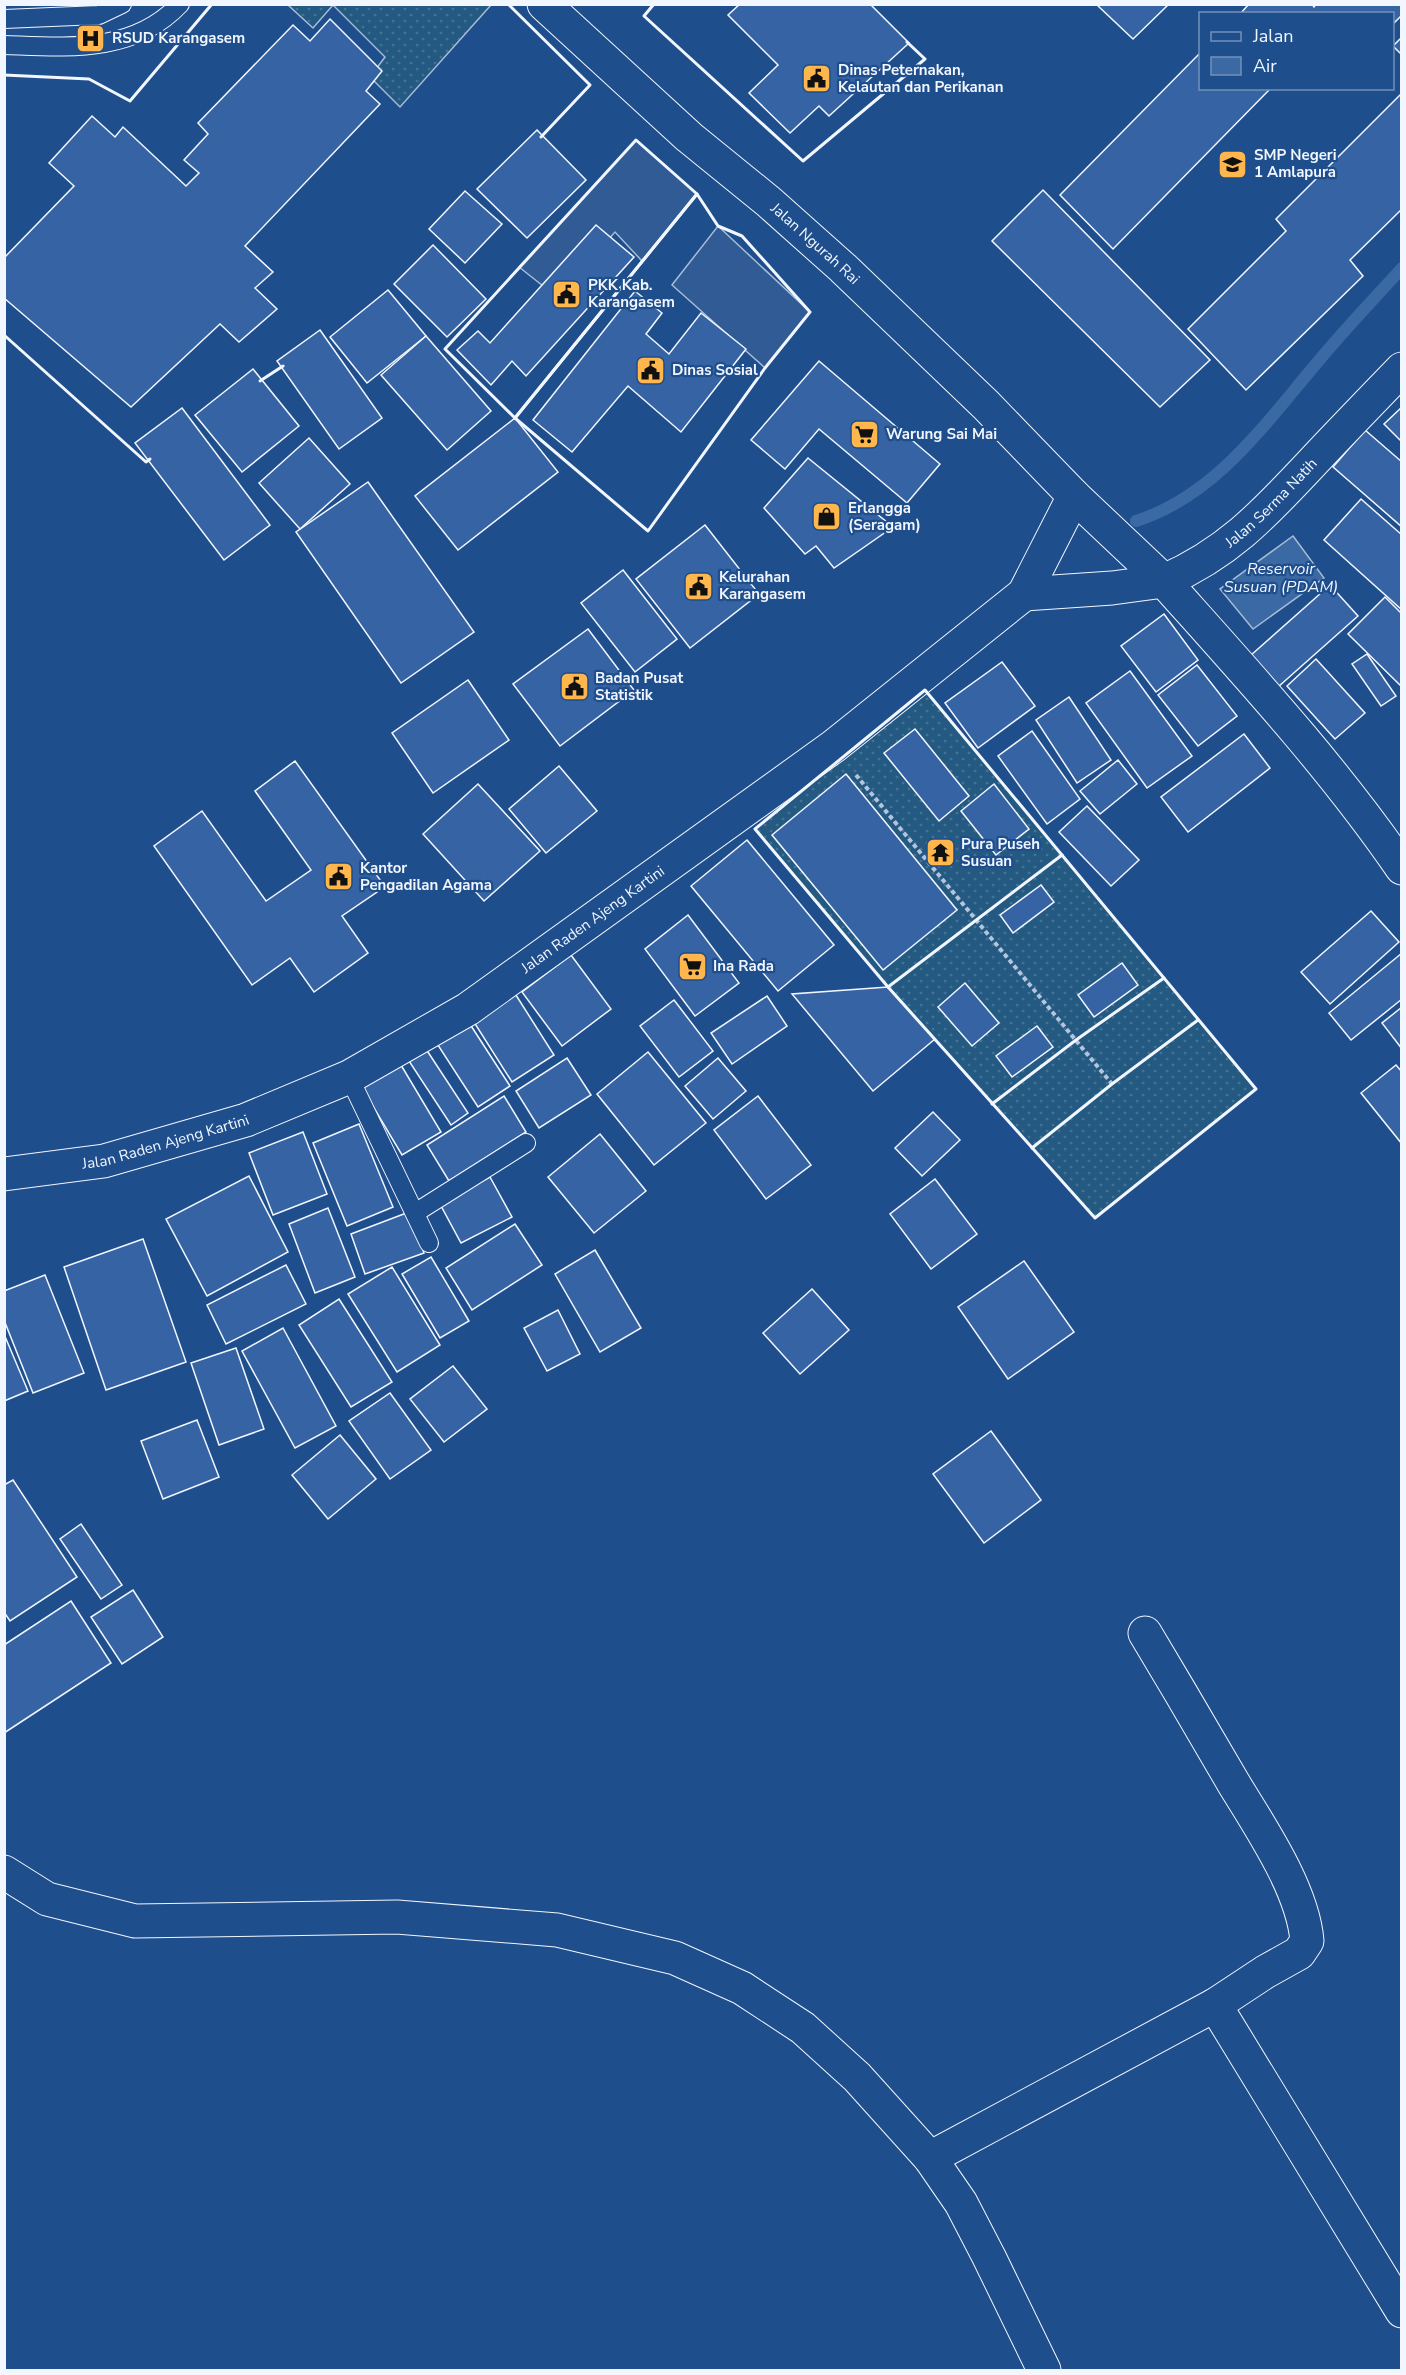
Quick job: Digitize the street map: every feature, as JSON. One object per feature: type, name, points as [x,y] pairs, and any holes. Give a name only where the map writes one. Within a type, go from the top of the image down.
[{"type":"street","name":"Jalan Ngurah Rai","points":[[544,4],[689,137],[769,202],[843,268],[986,405],[1074,496]]},
{"type":"street","name":"Jalan Serma Natih","points":[[1024,594],[1112,588],[1164,581],[1195,568],[1226,547],[1257,520],[1401,369]]},
{"type":"street","points":[[1074,496],[1164,581],[1370,821],[1401,868]]},
{"type":"street","name":"Jalan Raden Ajeng Kartini","points":[[4,1174],[104,1161],[166,1145],[246,1120],[349,1077],[468,1009],[834,746],[1024,594],[1074,496]]},
{"type":"street","points":[[930,2158],[1215,2005],[1266,1971],[1299,1953],[1307,1941],[1306,1924],[1298,1901],[1272,1846],[1145,1633]]},
{"type":"street","points":[[4,1872],[47,1899],[135,1921],[398,1917],[557,1930],[675,1958],[742,1988],[803,2028],[857,2077],[930,2158],[961,2203],[1044,2370]]},
{"type":"street","points":[[1215,2005],[1401,2311]]},
{"type":"lane","points":[[4,20],[99,15],[122,4]]},
{"type":"lane","points":[[4,45],[102,45],[144,33],[170,15],[180,4]]},
{"type":"lane","points":[[349,1077],[429,1243]]},
{"type":"lane","points":[[415,1213],[526,1143]]},
{"type":"path","points":[[834,746],[1112,1084]]},
{"type":"shaded area","points":[[288,5],[333,5],[313,28]]},
{"type":"shaded area","points":[[333,5],[491,5],[400,107],[370,77],[385,57]]},
{"type":"shaded area","points":[[636,140],[697,194],[642,261],[615,232],[557,297],[519,267]]},
{"type":"shaded area","points":[[718,226],[810,312],[765,368],[672,285]]},
{"type":"shaded area","points":[[925,690],[1256,1089],[1095,1218],[888,987],[755,829]]},
{"type":"water","name":"Reservoir Susuan (PDAM)","points":[[1293,536],[1324,578],[1253,629],[1220,589]]},
{"type":"building","name":"Dinas Peternakan, Kelautan dan Perikanan","points":[[740,4],[870,4],[909,43],[829,116],[819,106],[790,133],[749,93],[778,65],[728,15]]},
{"type":"building","points":[[1096,4],[1169,4],[1133,39]]},
{"type":"building","points":[[1249,4],[1312,4],[1314,7],[1316,4],[1402,4],[1402,15],[1394,23],[1394,12],[1242,12]]},
{"type":"building","points":[[330,19],[382,71],[366,91],[380,104],[245,246],[273,272],[255,288],[277,309],[239,342],[220,324],[131,407],[4,298],[4,258],[74,186],[49,163],[92,116],[115,137],[123,127],[186,186],[199,173],[184,160],[208,134],[198,123],[293,25],[310,41]]},
{"type":"building","points":[[1402,37],[1402,55],[1394,47]]},
{"type":"building","points":[[1199,54],[1199,90],[1269,90],[1113,249],[1060,195]]},
{"type":"building","points":[[1402,93],[1402,209],[1350,260],[1363,276],[1246,390],[1188,329],[1286,231],[1276,219]]},
{"type":"building","points":[[537,130],[586,180],[527,238],[477,189]]},
{"type":"building","points":[[1043,190],[1210,360],[1160,407],[992,241]]},
{"type":"building","points":[[465,191],[502,224],[465,263],[429,229]]},
{"type":"building","name":"PKK Kab. Karangasem","points":[[596,225],[634,257],[526,376],[512,361],[491,385],[457,350],[478,331],[490,343]]},
{"type":"building","points":[[433,245],[486,299],[447,337],[394,284]]},
{"type":"building","points":[[388,290],[426,336],[367,383],[330,337]]},
{"type":"building","name":"Dinas Sosial","points":[[635,291],[662,313],[646,334],[669,354],[701,313],[746,349],[681,432],[628,386],[572,452],[533,420]]},
{"type":"building","points":[[320,330],[382,418],[339,449],[277,361]]},
{"type":"building","points":[[426,336],[491,411],[447,450],[381,375]]},
{"type":"building","name":"Warung Sai Mai","points":[[819,361],[940,464],[907,503],[819,429],[785,469],[751,440]]},
{"type":"building","points":[[253,369],[299,426],[242,472],[195,415]]},
{"type":"building","points":[[1402,407],[1402,442],[1384,424]]},
{"type":"building","points":[[182,408],[270,525],[224,560],[135,443]]},
{"type":"building","points":[[515,418],[558,472],[458,550],[415,496]]},
{"type":"building","points":[[1365,430],[1402,462],[1402,527],[1333,467]]},
{"type":"building","points":[[309,438],[350,484],[300,529],[259,483]]},
{"type":"building","name":"Erlangga (Seragam)","points":[[808,458],[893,527],[834,568],[816,546],[805,554],[764,508]]},
{"type":"building","points":[[368,482],[474,632],[401,683],[296,532]]},
{"type":"building","points":[[1361,499],[1402,535],[1402,610],[1324,540]]},
{"type":"building","name":"Kelurahan Karangasem","points":[[705,525],[759,594],[690,648],[636,579]]},
{"type":"building","points":[[623,570],[677,639],[635,672],[581,603]]},
{"type":"building","points":[[1330,585],[1358,616],[1278,687],[1250,656]]},
{"type":"building","points":[[1385,597],[1402,614],[1402,687],[1348,634]]},
{"type":"building","points":[[1164,614],[1198,660],[1156,692],[1121,646]]},
{"type":"building","name":"Badan Pusat Statistik","points":[[588,629],[634,690],[560,746],[513,684]]},
{"type":"building","points":[[1367,654],[1396,696],[1381,706],[1352,664]]},
{"type":"building","points":[[1316,659],[1365,713],[1335,739],[1287,686]]},
{"type":"building","points":[[1002,662],[1035,706],[978,748],[945,703]]},
{"type":"building","points":[[1197,665],[1237,716],[1198,746],[1158,695]]},
{"type":"building","points":[[1130,671],[1192,756],[1147,788],[1086,703]]},
{"type":"building","points":[[468,680],[509,740],[433,793],[392,733]]},
{"type":"building","points":[[1069,697],[1111,760],[1077,783],[1036,720]]},
{"type":"building","points":[[915,729],[969,796],[939,821],[884,753]]},
{"type":"building","points":[[1032,731],[1080,799],[1047,824],[998,756]]},
{"type":"building","points":[[1244,734],[1270,768],[1188,832],[1161,797]]},
{"type":"building","points":[[1118,760],[1137,784],[1100,814],[1080,791]]},
{"type":"building","name":"Kantor Pengadilan Agama","points":[[295,761],[383,884],[378,887],[380,890],[342,916],[368,953],[314,992],[290,958],[252,985],[154,846],[202,811],[266,901],[311,870],[255,791]]},
{"type":"building","points":[[559,766],[597,811],[546,853],[509,809]]},
{"type":"building","points":[[846,774],[957,910],[883,970],[772,835]]},
{"type":"building","points":[[478,784],[540,851],[484,901],[423,834]]},
{"type":"building","points":[[994,784],[1029,829],[996,855],[961,811]]},
{"type":"building","points":[[1087,806],[1139,860],[1111,886],[1059,832]]},
{"type":"building","points":[[747,840],[834,945],[778,991],[691,886]]},
{"type":"building","points":[[1041,885],[1054,902],[1013,933],[1000,915]]},
{"type":"building","points":[[1371,911],[1399,942],[1330,1004],[1301,972]]},
{"type":"building","name":"Ina Rada","points":[[688,915],[739,983],[695,1016],[645,949]]},
{"type":"building","points":[[1402,953],[1402,999],[1351,1040],[1329,1013]]},
{"type":"building","points":[[571,955],[611,1009],[562,1046],[522,992]]},
{"type":"building","points":[[1122,963],[1138,985],[1094,1017],[1078,995]]},
{"type":"building","points":[[965,983],[999,1023],[972,1046],[938,1007]]},
{"type":"building","points":[[888,987],[935,1039],[873,1091],[792,994]]},
{"type":"building","points":[[514,992],[554,1055],[512,1082],[472,1019]]},
{"type":"building","points":[[767,996],[787,1026],[732,1064],[711,1033]]},
{"type":"building","points":[[674,1000],[713,1051],[679,1077],[640,1026]]},
{"type":"building","points":[[1402,1007],[1402,1049],[1382,1023]]},
{"type":"building","points":[[466,1018],[510,1086],[478,1107],[434,1039]]},
{"type":"building","points":[[1037,1026],[1053,1047],[1012,1077],[996,1056]]},
{"type":"building","points":[[424,1046],[468,1113],[451,1125],[407,1058]]},
{"type":"building","points":[[648,1052],[706,1123],[654,1165],[597,1094]]},
{"type":"building","points":[[395,1055],[441,1132],[402,1155],[356,1078]]},
{"type":"building","points":[[567,1058],[591,1095],[539,1128],[516,1091]]},
{"type":"building","points":[[718,1058],[746,1091],[713,1119],[685,1086]]},
{"type":"building","points":[[1396,1065],[1402,1072],[1402,1144],[1361,1093]]},
{"type":"building","points":[[504,1096],[526,1132],[449,1181],[427,1145]]},
{"type":"building","points":[[758,1096],[811,1165],[766,1199],[714,1130]]},
{"type":"building","points":[[933,1112],[960,1140],[922,1176],[895,1148]]},
{"type":"building","points":[[359,1124],[393,1207],[347,1226],[313,1143]]},
{"type":"building","points":[[303,1132],[327,1194],[273,1215],[249,1153]]},
{"type":"building","points":[[600,1134],[646,1191],[594,1233],[548,1177]]},
{"type":"building","points":[[249,1176],[288,1252],[207,1296],[166,1219]]},
{"type":"building","points":[[490,1177],[512,1217],[461,1243],[440,1204]]},
{"type":"building","points":[[935,1179],[977,1234],[931,1269],[890,1214]]},
{"type":"building","points":[[328,1208],[355,1277],[315,1293],[289,1224]]},
{"type":"building","points":[[409,1212],[424,1253],[365,1274],[351,1234]]},
{"type":"building","points":[[515,1224],[542,1265],[472,1310],[446,1268]]},
{"type":"building","points":[[143,1239],[186,1362],[106,1390],[64,1267]]},
{"type":"building","points":[[595,1250],[641,1328],[600,1352],[555,1274]]},
{"type":"building","points":[[431,1257],[469,1321],[440,1338],[402,1274]]},
{"type":"building","points":[[1024,1261],[1074,1332],[1008,1379],[958,1307]]},
{"type":"building","points":[[286,1265],[306,1304],[226,1344],[207,1305]]},
{"type":"building","points":[[392,1267],[440,1345],[397,1372],[348,1294]]},
{"type":"building","points":[[45,1275],[84,1373],[33,1393],[4,1320],[4,1291]]},
{"type":"building","points":[[812,1289],[849,1330],[800,1374],[763,1333]]},
{"type":"building","points":[[339,1299],[392,1382],[351,1407],[299,1325]]},
{"type":"building","points":[[558,1310],[580,1354],[547,1371],[524,1328]]},
{"type":"building","points":[[283,1328],[336,1426],[295,1448],[242,1351]]},
{"type":"building","points":[[4,1334],[28,1391],[4,1401]]},
{"type":"building","points":[[236,1348],[264,1429],[219,1445],[191,1363]]},
{"type":"building","points":[[453,1366],[487,1409],[444,1442],[410,1399]]},
{"type":"building","points":[[390,1393],[431,1450],[390,1479],[349,1421]]},
{"type":"building","points":[[197,1420],[219,1477],[163,1499],[141,1441]]},
{"type":"building","points":[[991,1431],[1041,1500],[984,1543],[933,1474]]},
{"type":"building","points":[[340,1435],[376,1479],[328,1519],[292,1475]]},
{"type":"building","points":[[13,1480],[77,1577],[10,1621],[4,1612],[4,1485]]},
{"type":"building","points":[[81,1524],[122,1585],[101,1599],[60,1539]]},
{"type":"building","points":[[133,1590],[163,1637],[122,1664],[91,1617]]},
{"type":"building","points":[[71,1601],[111,1663],[4,1733],[4,1645]]},
{"type":"waterway","points":[[1136,521],[1164,510],[1190,494],[1236,456],[1402,268]]},
{"type":"wall","points":[[4,75],[89,79],[130,101],[212,4]]},
{"type":"wall","points":[[508,4],[590,85],[541,137]]},
{"type":"wall","points":[[654,4],[644,16],[803,161],[925,59],[907,42]]},
{"type":"wall","points":[[636,140],[697,194],[515,418],[445,349],[636,140]]},
{"type":"wall","points":[[697,194],[718,226],[742,236],[810,312],[765,368],[648,531],[515,418],[697,194]]},
{"type":"wall","points":[[4,335],[146,462],[150,459]]},
{"type":"wall","points":[[260,381],[283,366]]},
{"type":"wall","points":[[925,690],[1256,1089],[1095,1218],[888,987],[755,829],[925,690]]},
{"type":"wall","points":[[888,987],[1062,855]]},
{"type":"wall","points":[[992,1104],[1076,1040],[1164,978]]},
{"type":"wall","points":[[1032,1148],[1112,1084],[1198,1020]]},
{"type":"place","name":"RSUD Karangasem","points":[[91,38]]},
{"type":"place","name":"Dinas Peternakan, Kelautan dan Perikanan","points":[[817,79]]},
{"type":"place","name":"SMP Negeri 1 Amlapura","points":[[1233,164]]},
{"type":"place","name":"PKK Kab. Karangasem","points":[[567,294]]},
{"type":"place","name":"Dinas Sosial","points":[[651,370]]},
{"type":"place","name":"Warung Sai Mai","points":[[865,434]]},
{"type":"place","name":"Erlangga (Seragam)","points":[[827,517]]},
{"type":"place","name":"Kelurahan Karangasem","points":[[698,586]]},
{"type":"place","name":"Badan Pusat Statistik","points":[[574,687]]},
{"type":"place","name":"Pura Puseh Susuan","points":[[940,853]]},
{"type":"place","name":"Kantor Pengadilan Agama","points":[[339,877]]},
{"type":"place","name":"Ina Rada","points":[[692,966]]}]
